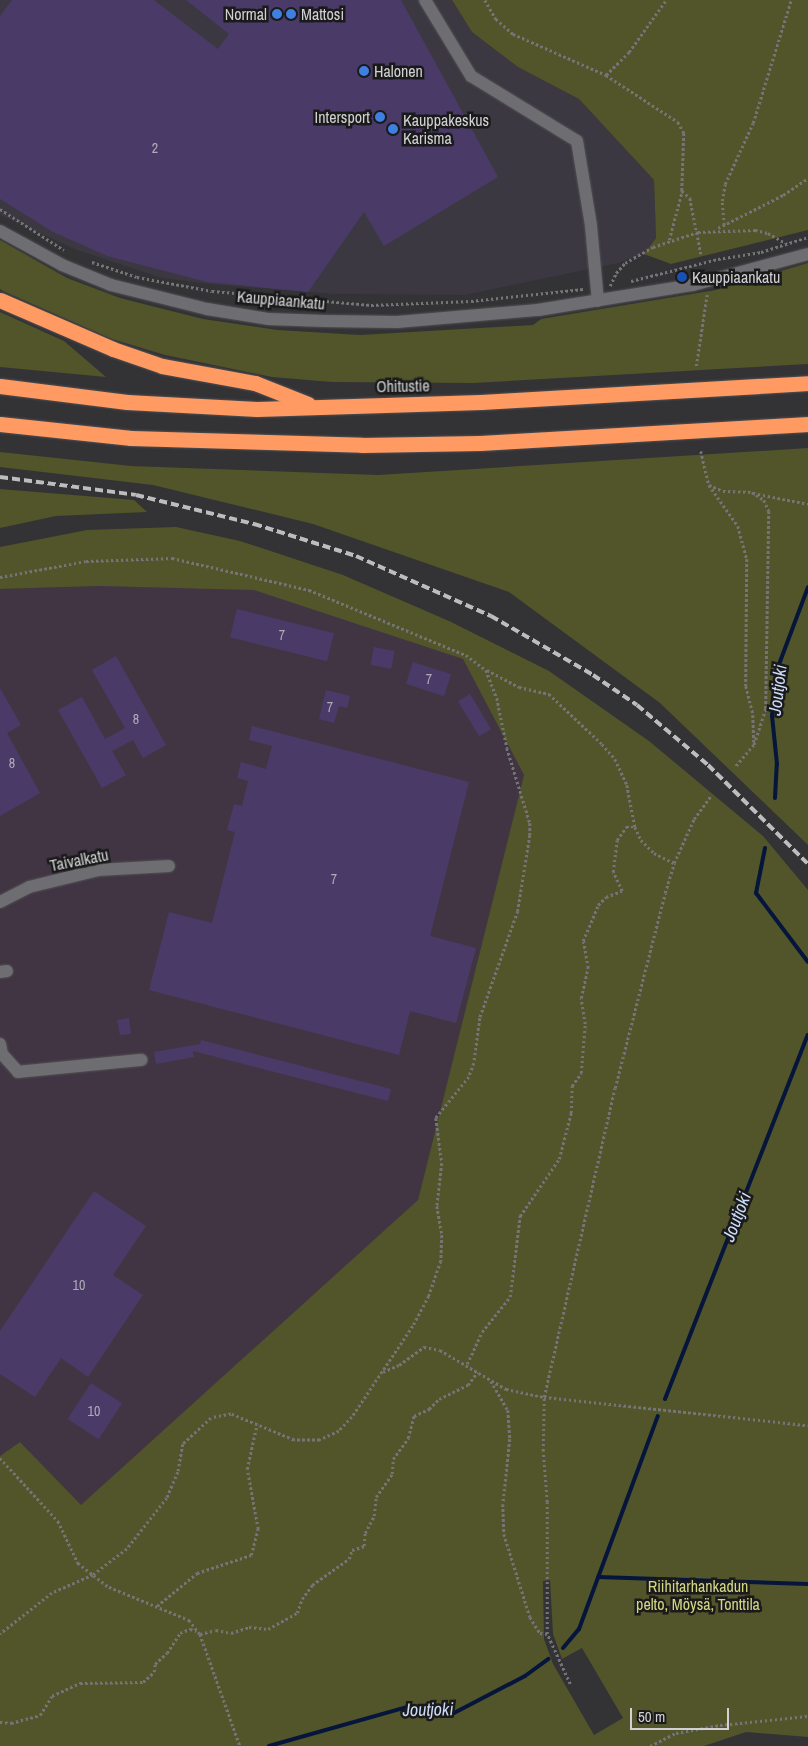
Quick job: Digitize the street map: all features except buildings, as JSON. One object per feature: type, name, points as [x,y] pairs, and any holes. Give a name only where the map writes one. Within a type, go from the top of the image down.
[{"type":"highway","points":[[0,300],[112,349],[162,366],[255,383],[312,406]]},
{"type":"highway","name":"Ohitustie","points":[[0,386],[127,402],[257,409],[481,402],[808,383]]},
{"type":"highway","points":[[0,424],[131,438],[362,445],[480,442],[808,424]]},
{"type":"street","points":[[424,0],[471,76],[577,141],[591,226],[598,302]]},
{"type":"street","name":"Kauppiaankatu","points":[[0,231],[62,265],[111,285],[206,309],[269,318],[397,322],[538,310],[598,302],[722,278],[808,254]]},
{"type":"street","name":"Taivalkatu","points":[[0,902],[29,887],[98,870],[169,866]]},
{"type":"street","points":[[0,1044],[2,1054],[18,1072],[141,1060]]},
{"type":"path","points":[[485,0],[496,19],[513,34],[606,75],[678,122],[684,133],[682,191],[669,240]]},
{"type":"path","points":[[606,75],[629,52],[666,0]]},
{"type":"path","points":[[724,225],[722,201],[726,184],[753,123],[791,0]]},
{"type":"path","points":[[610,286],[616,273],[626,263],[669,240],[724,225],[808,178]]},
{"type":"path","points":[[682,191],[690,198],[701,254]]},
{"type":"path","points":[[0,209],[69,253]]},
{"type":"path","points":[[715,229],[768,233],[787,244]]},
{"type":"path","points":[[627,282],[787,244],[808,237]]},
{"type":"path","points":[[84,260],[137,277],[212,291],[371,305],[471,301],[618,284]]},
{"type":"path","points":[[696,366],[707,295]]},
{"type":"path","points":[[701,451],[710,485],[738,526],[747,559],[746,686],[753,715],[754,745]]},
{"type":"path","points":[[710,485],[723,491],[752,492],[808,504]]},
{"type":"path","points":[[735,768],[754,745],[766,709],[770,511],[764,500],[752,492]]},
{"type":"path","points":[[0,577],[123,558],[172,558],[206,564],[327,597],[466,655],[486,670],[519,687],[548,694],[602,744],[614,759],[627,785],[635,828],[641,840],[654,852],[674,862]]},
{"type":"path","points":[[0,1634],[52,1592],[93,1575],[127,1549],[167,1498],[178,1472],[183,1444],[194,1432],[220,1414],[232,1414],[294,1440],[320,1440],[339,1431],[352,1417],[382,1372],[429,1296],[441,1261],[442,1234],[437,1206],[442,1163],[436,1118],[469,1077],[474,1063],[480,1018],[513,927],[524,880],[530,823],[507,748],[497,698],[486,670]]},
{"type":"path","points":[[570,1684],[547,1634],[547,1502],[542,1451],[544,1397],[615,1088],[674,862],[694,819],[711,796]]},
{"type":"path","points":[[467,1364],[482,1332],[510,1297],[520,1216],[559,1159],[571,1113],[572,1086],[581,1073],[585,1024],[581,998],[588,968],[583,941],[598,905],[606,897],[622,892],[613,872],[617,840],[626,827],[635,828]]},
{"type":"path","points":[[382,1372],[400,1365],[424,1347],[440,1350],[467,1364],[506,1389],[544,1397],[808,1424]]},
{"type":"path","points":[[0,1722],[11,1723],[40,1715],[52,1696],[80,1683],[143,1682],[154,1672],[155,1664],[167,1653],[180,1633],[190,1629],[199,1633],[216,1630],[231,1633],[249,1627],[268,1629],[297,1614],[302,1599],[312,1585],[349,1559],[352,1550],[364,1546],[365,1533],[374,1516],[376,1497],[392,1474],[393,1459],[408,1438],[414,1416],[468,1385],[477,1372]]},
{"type":"path","points":[[490,1380],[508,1410],[510,1439],[503,1504],[504,1534],[530,1617],[540,1633],[547,1634]]},
{"type":"path","points":[[157,1606],[197,1573],[251,1556],[258,1529],[247,1469],[257,1424]]},
{"type":"path","points":[[0,1458],[58,1521],[78,1563],[109,1587],[189,1620],[199,1633],[240,1746]]},
{"type":"path","points":[[650,1746],[676,1733],[720,1725],[808,1716]]},
{"type":"shaded area","points":[[0,0],[452,0],[472,32],[518,67],[579,99],[654,180],[656,238],[644,254],[618,263],[465,295],[335,294],[210,284],[162,278],[77,250],[0,215]]},
{"type":"shaded area","points":[[100,586],[273,587],[463,659],[524,775],[418,1200],[81,1506],[20,1442],[0,1456],[0,589]]},
{"type":"green space","points":[[452,0],[808,0],[808,230],[671,264],[644,254],[656,238],[654,180],[579,99],[518,67],[472,32]]},
{"type":"green space","points":[[0,240],[67,278],[120,298],[203,319],[278,330],[360,335],[533,325],[541,319],[716,290],[808,263],[808,364],[473,383],[332,382],[272,377],[165,355],[112,339],[3,291],[0,289]]},
{"type":"green space","points":[[0,312],[64,341],[106,377],[0,367]]},
{"type":"green space","points":[[808,448],[808,845],[660,703],[509,592],[313,524],[153,485],[0,467],[0,452],[131,466],[378,475]]},
{"type":"green space","points":[[0,489],[134,500],[147,512],[56,516],[0,528]]},
{"type":"green space","name":"Riihitarhankadun pelto, Möysä, Tonttila","points":[[176,527],[240,541],[343,575],[449,621],[549,671],[649,741],[763,836],[808,890],[808,1737],[746,1732],[704,1746],[0,1746],[0,1456],[20,1442],[81,1505],[418,1200],[524,775],[463,659],[254,590],[100,586],[0,589],[0,547],[87,530]],"holes":[[[550,1580],[553,1634],[562,1659],[582,1648],[623,1718],[594,1735],[553,1664],[544,1639],[543,1581]]]},
{"type":"waterway","name":"Joutjoki","points":[[775,798],[777,764],[772,716],[778,667],[808,587]]},
{"type":"waterway","name":"Joutjoki","points":[[765,848],[756,893],[808,962]]},
{"type":"waterway","name":"Joutjoki","points":[[665,1399],[808,1035]]},
{"type":"waterway","name":"Joutjoki","points":[[563,1648],[579,1629],[658,1416]]},
{"type":"waterway","name":"Joutjoki","points":[[598,1577],[808,1584]]},
{"type":"waterway","name":"Joutjoki","points":[[269,1746],[407,1707],[454,1713],[525,1676],[548,1659]]},
{"type":"railway","points":[[0,477],[136,495],[254,524],[356,556],[491,616],[593,675],[637,705],[708,765],[808,864]]},
{"type":"place","name":"Normal","points":[[277,14]]},
{"type":"place","name":"Mattosi","points":[[291,14]]},
{"type":"place","name":"Halonen","points":[[364,71]]},
{"type":"place","name":"Intersport","points":[[380,117]]},
{"type":"place","name":"Kauppakeskus Karisma","points":[[393,129]]},
{"type":"place","name":"Kauppiaankatu","points":[[682,277]]}]
